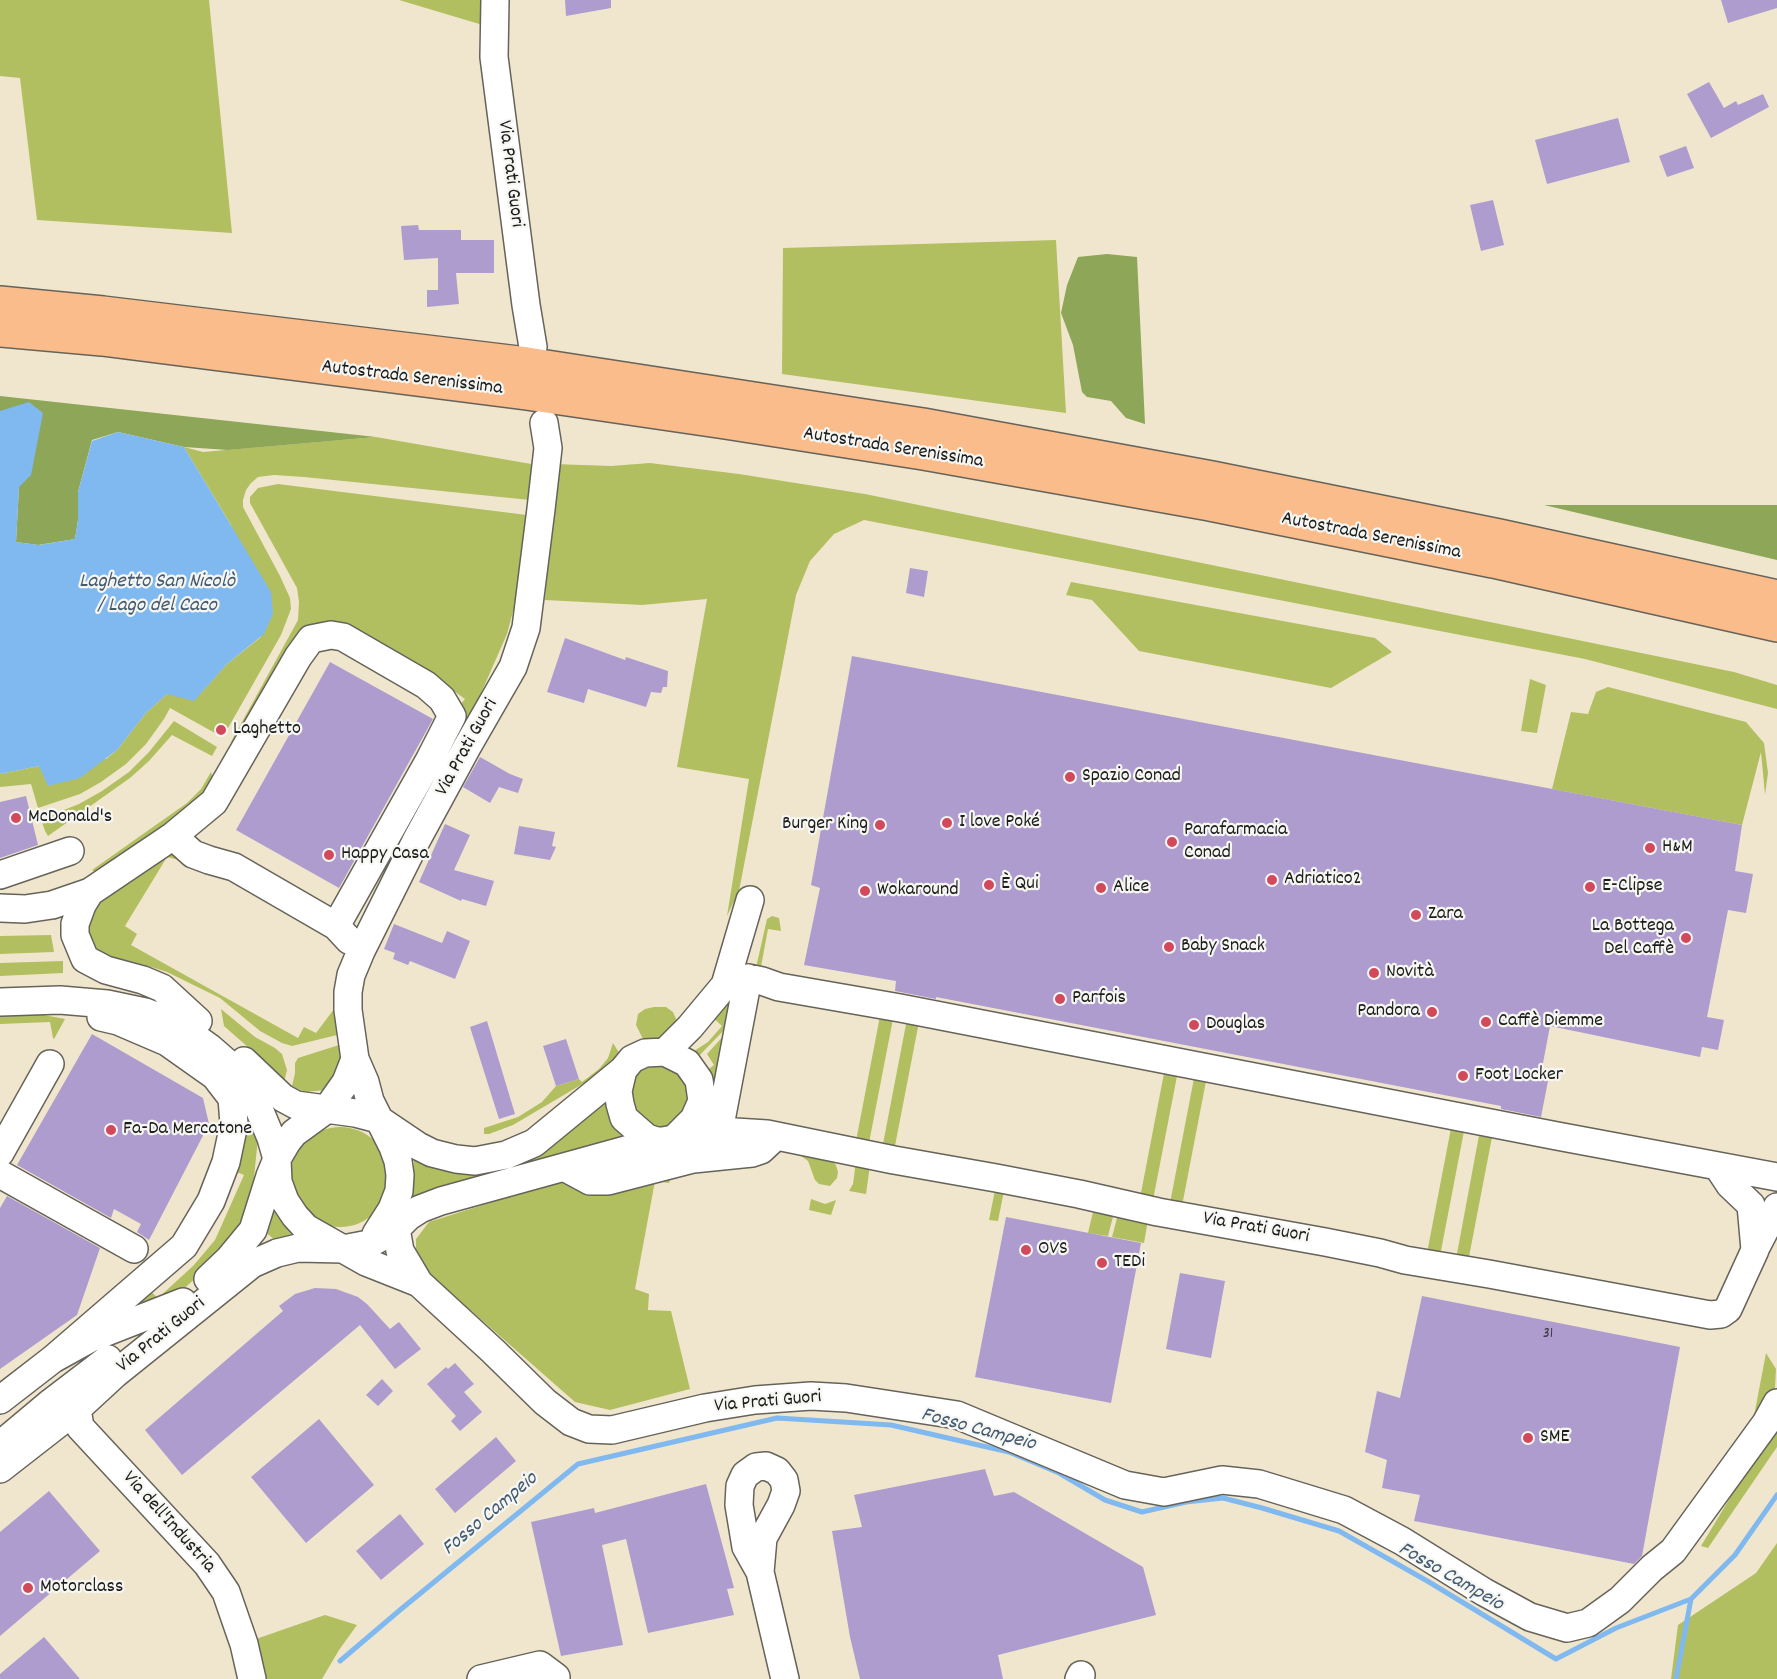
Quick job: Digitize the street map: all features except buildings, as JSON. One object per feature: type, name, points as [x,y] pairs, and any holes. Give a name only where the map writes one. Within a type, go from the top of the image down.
[{"type":"highway","name":"Autostrada Serenissima","points":[[0,303],[526,364],[923,425],[1212,478],[1499,536],[1777,597]]},
{"type":"highway","name":"Autostrada Serenissima","points":[[0,330],[102,339],[526,393],[923,453],[1210,504],[1448,552],[1777,625]]},
{"type":"street","name":"Via Prati Guori","points":[[495,0],[494,57],[533,347]]},
{"type":"street","name":"Via Prati Guori","points":[[378,1119],[355,1059],[348,1010],[351,975],[416,841],[513,667],[526,628],[548,447],[544,423]]},
{"type":"street","points":[[0,908],[25,909],[52,905],[90,892],[173,836],[214,802],[298,657],[311,639],[331,635],[344,637],[426,685],[442,699],[452,716],[336,926]]},
{"type":"street","points":[[173,836],[193,854],[234,867],[336,926],[361,951]]},
{"type":"street","points":[[0,875],[70,851]]},
{"type":"street","points":[[90,892],[75,924],[75,935],[86,959],[106,970],[143,980],[162,988],[283,1098],[296,1105],[355,1113],[378,1119],[432,1153],[456,1159],[483,1160],[506,1155],[534,1143],[623,1070],[632,1059],[645,1053],[665,1052],[687,1063],[699,1080],[702,1101],[694,1119],[667,1141],[647,1138],[624,1118],[618,1090],[623,1070]]},
{"type":"street","points":[[719,1131],[737,981],[750,900]]},
{"type":"street","points":[[665,1052],[737,981],[762,981],[779,987],[900,1008],[1777,1177]]},
{"type":"street","points":[[4,997],[97,988],[131,993],[165,1004],[198,1021]]},
{"type":"street","points":[[4,997],[68,1000],[128,1007],[169,1021],[210,1048],[250,1087],[271,1138],[273,1167],[285,1201],[306,1228],[343,1249]]},
{"type":"street","points":[[0,1400],[53,1359],[180,1250],[211,1201],[226,1162],[234,1124],[232,1098],[215,1076],[167,1042],[117,1021],[82,1012],[46,1010],[4,997]]},
{"type":"street","points":[[273,1167],[294,1133],[327,1109],[346,1083],[355,1059]]},
{"type":"street","points":[[3,1147],[50,1064]]},
{"type":"street","points":[[369,1244],[393,1209],[399,1191],[398,1161],[378,1119]]},
{"type":"street","name":"Via Prati Guori","points":[[0,1470],[252,1264],[277,1253],[298,1248],[343,1249],[369,1244],[396,1229],[420,1209],[441,1201],[667,1141],[719,1131],[776,1136],[1079,1194],[1158,1212],[1325,1242],[1405,1260],[1710,1315],[1721,1314],[1728,1309],[1777,1207]]},
{"type":"street","points":[[564,1167],[590,1181],[609,1181],[693,1159],[752,1153],[761,1150],[776,1136]]},
{"type":"street","name":"Via Prati Guori","points":[[0,1445],[49,1404],[183,1302],[229,1259],[253,1230],[273,1167]]},
{"type":"street","name":"Via Prati Guori","points":[[1718,1167],[1731,1185],[1751,1205],[1755,1250]]},
{"type":"street","points":[[0,1174],[146,1255],[162,1256],[180,1250]]},
{"type":"street","name":"Via Prati Guori","points":[[396,1229],[400,1251],[419,1283],[545,1402],[571,1422],[589,1429],[612,1430],[705,1408],[755,1400],[810,1396],[846,1398],[957,1415],[1125,1485],[1164,1492],[1222,1480],[1259,1484],[1344,1510],[1402,1541],[1484,1592],[1530,1617],[1567,1628],[1588,1623],[1620,1600],[1673,1551],[1766,1423],[1777,1403]]},
{"type":"street","points":[[134,1249],[138,1275],[134,1291]]},
{"type":"street","name":"Via Prati Guori","points":[[343,1249],[366,1262],[419,1283]]},
{"type":"street","points":[[53,1359],[92,1338],[183,1302]]},
{"type":"street","points":[[77,1408],[90,1386],[164,1324],[183,1302]]},
{"type":"street","points":[[98,1446],[95,1418],[100,1402],[115,1374]]},
{"type":"street","name":"Via dell'Industria","points":[[77,1408],[80,1427],[207,1564],[226,1592],[244,1644],[252,1679]]},
{"type":"street","points":[[760,1572],[785,1679]]},
{"type":"street","points":[[481,1679],[540,1665],[556,1677]]},
{"type":"green space","points":[[0,0],[209,0],[232,233],[37,220],[20,78],[0,76]]},
{"type":"green space","points":[[399,0],[486,0],[486,26]]},
{"type":"green space","points":[[1056,240],[1066,413],[782,374],[783,248]]},
{"type":"green space","points":[[1107,254],[1137,257],[1145,424],[1126,418],[1111,401],[1087,397],[1082,392],[1073,345],[1061,313],[1067,285],[1078,257]]},
{"type":"green space","points":[[0,396],[376,437],[228,450],[184,447],[118,432],[92,440],[78,492],[75,539],[38,545],[16,542],[19,487],[0,411]]},
{"type":"green space","points":[[376,437],[537,465],[530,500],[304,477],[274,475],[258,477],[246,490],[243,507],[280,576],[290,598],[291,609],[281,635],[228,728],[220,724],[215,733],[170,708],[146,744],[126,764],[80,794],[38,808],[31,784],[0,787],[0,774],[39,766],[106,759],[117,750],[146,713],[167,694],[168,684],[199,695],[227,664],[261,637],[231,525],[184,447],[203,452]]},
{"type":"green space","points":[[650,463],[739,474],[865,494],[1734,672],[1777,685],[1777,709],[1585,659],[864,520],[834,534],[810,561],[796,595],[739,891],[727,916],[749,779],[677,767],[707,599],[642,605],[545,600],[554,464],[611,466]]},
{"type":"green space","points":[[278,484],[527,515],[515,604],[507,634],[482,691],[487,695],[457,729],[460,705],[465,699],[444,684],[334,626],[238,747],[231,742],[298,620],[297,588],[250,503],[250,497],[258,488]]},
{"type":"green space","points":[[1544,505],[1777,505],[1777,560]]},
{"type":"green space","points":[[1071,582],[1375,638],[1392,652],[1331,688],[1139,651],[1092,600],[1066,595]]},
{"type":"green space","points":[[1530,679],[1546,685],[1537,733],[1521,731]]},
{"type":"green space","points":[[1608,687],[1746,722],[1764,743],[1768,773],[1765,795],[1761,752],[1742,825],[1552,789],[1571,712],[1588,714],[1596,692]]},
{"type":"green space","points":[[174,721],[217,747],[212,756],[172,735],[130,778],[48,836],[41,819],[79,804],[129,772]]},
{"type":"green space","points":[[211,772],[213,778],[200,801],[97,873],[92,870],[187,803],[201,789]]},
{"type":"green space","points":[[173,852],[180,854],[179,860],[167,857],[125,926],[137,934],[131,945],[298,1038],[304,1027],[316,1033],[334,1009],[337,1035],[292,1046],[282,1043],[260,1031],[220,998],[167,972],[96,954],[85,940],[89,909],[161,855]]},
{"type":"green space","points":[[772,916],[779,918],[781,931],[768,929],[760,972],[755,972],[767,919]]},
{"type":"green space","points":[[51,935],[54,952],[0,954],[0,936]]},
{"type":"green space","points":[[63,961],[63,973],[0,976],[0,963]]},
{"type":"green space","points":[[733,990],[726,1028],[696,1059],[691,1053],[708,1042],[722,1026],[710,1015]]},
{"type":"green space","points":[[654,1007],[666,1007],[673,1012],[677,1021],[674,1030],[513,1125],[484,1134],[484,1128],[518,1117],[542,1102],[556,1086],[579,1079],[582,1082],[599,1069],[608,1058],[613,1043],[621,1056],[644,1041],[636,1025],[638,1014]]},
{"type":"green space","points":[[221,1009],[255,1037],[282,1054],[287,1070],[284,1082],[224,1026]]},
{"type":"green space","points":[[0,1011],[33,1013],[65,1019],[54,1039],[50,1022],[0,1024]]},
{"type":"green space","points":[[880,1016],[893,1019],[868,1148],[855,1146]]},
{"type":"green space","points":[[907,1019],[919,1022],[894,1151],[882,1149]]},
{"type":"green space","points":[[727,1032],[714,1107],[705,1072],[714,1065],[707,1054]]},
{"type":"green space","points":[[339,1045],[342,1057],[338,1070],[325,1090],[305,1092],[292,1086],[295,1063],[298,1058]]},
{"type":"green space","points":[[661,1063],[688,1079],[690,1111],[663,1129],[652,1128],[634,1116],[629,1086],[641,1069]]},
{"type":"green space","points":[[1165,1068],[1178,1071],[1153,1200],[1140,1198]]},
{"type":"green space","points":[[1195,1073],[1207,1076],[1182,1206],[1170,1203]]},
{"type":"green space","points":[[232,1076],[258,1138],[252,1197],[240,1233],[181,1291],[108,1326],[149,1290],[158,1298],[193,1266],[215,1240],[244,1175],[229,1169],[240,1101]]},
{"type":"green space","points":[[609,1095],[632,1139],[412,1197],[414,1158],[450,1169]]},
{"type":"green space","points":[[1452,1123],[1465,1126],[1440,1256],[1427,1253]]},
{"type":"green space","points":[[340,1127],[359,1131],[375,1142],[386,1158],[390,1177],[386,1196],[375,1212],[359,1223],[340,1227],[321,1223],[305,1212],[294,1196],[290,1177],[294,1158],[305,1142],[321,1131]]},
{"type":"green space","points":[[1480,1130],[1493,1132],[1468,1262],[1456,1259]]},
{"type":"green space","points":[[789,1150],[829,1158],[836,1165],[837,1178],[830,1186],[819,1184],[815,1180],[808,1161]]},
{"type":"green space","points":[[853,1162],[870,1165],[866,1194],[849,1191],[853,1184],[855,1169]]},
{"type":"green space","points":[[672,1175],[669,1183],[655,1181],[635,1289],[649,1294],[648,1310],[671,1311],[690,1389],[610,1410],[575,1402],[427,1272],[416,1251],[416,1239],[429,1222],[565,1179]]},
{"type":"green space","points":[[995,1190],[1004,1191],[998,1221],[989,1220]]},
{"type":"green space","points":[[811,1199],[825,1204],[836,1200],[831,1215],[809,1210]]},
{"type":"green space","points":[[271,1207],[293,1237],[276,1241],[263,1230]]},
{"type":"green space","points":[[1104,1211],[1114,1213],[1108,1236],[1088,1233],[1093,1212],[1100,1214]]},
{"type":"green space","points":[[1118,1214],[1148,1220],[1144,1243],[1112,1237]]},
{"type":"green space","points":[[1766,1353],[1776,1369],[1775,1388],[1754,1416]]},
{"type":"green space","points":[[1777,1420],[1777,1447],[1708,1548],[1701,1546]]},
{"type":"green space","points":[[1777,1543],[1777,1679],[1671,1679],[1678,1625],[1756,1573]]},
{"type":"green space","points":[[325,1615],[357,1625],[322,1679],[266,1679],[256,1639]]},
{"type":"water","name":"Laghetto San Nicolò / Lago del Caco","points":[[29,402],[43,413],[31,475],[19,487],[16,542],[39,545],[75,539],[78,492],[92,441],[118,432],[184,447],[271,592],[273,614],[264,634],[227,664],[194,701],[167,694],[146,713],[117,750],[80,778],[48,786],[39,766],[0,774],[0,411]]},
{"type":"waterway","name":"Fosso Campeio","points":[[340,1661],[578,1464],[777,1418],[891,1425],[1009,1452],[1059,1473],[1105,1500],[1142,1512],[1186,1502],[1223,1498],[1339,1531],[1556,1659],[1616,1628],[1691,1599]]},
{"type":"waterway","points":[[1676,1679],[1691,1599],[1735,1555],[1777,1495]]},
{"type":"place","name":"Laghetto","points":[[221,730]]},
{"type":"place","name":"Spazio Conad","points":[[1070,777]]},
{"type":"place","name":"McDonald's","points":[[16,818]]},
{"type":"place","name":"I love Poké","points":[[947,823]]},
{"type":"place","name":"Burger King","points":[[880,825]]},
{"type":"place","name":"Parafarmacia Conad","points":[[1172,842]]},
{"type":"place","name":"H&M","points":[[1650,848]]},
{"type":"place","name":"Happy Casa","points":[[329,855]]},
{"type":"place","name":"Adriatico2","points":[[1272,880]]},
{"type":"place","name":"È Qui","points":[[989,885]]},
{"type":"place","name":"E-Clipse","points":[[1590,887]]},
{"type":"place","name":"Alice","points":[[1101,888]]},
{"type":"place","name":"Wokaround","points":[[865,891]]},
{"type":"place","name":"Zara","points":[[1416,915]]},
{"type":"place","name":"La Bottega Del Caffè","points":[[1686,938]]},
{"type":"place","name":"Baby Snack","points":[[1169,947]]},
{"type":"place","name":"Novità","points":[[1374,973]]},
{"type":"place","name":"Parfois","points":[[1060,999]]},
{"type":"place","name":"Pandora","points":[[1432,1012]]},
{"type":"place","name":"Caffè Diemme","points":[[1486,1022]]},
{"type":"place","name":"Douglas","points":[[1194,1025]]},
{"type":"place","name":"Foot Locker","points":[[1463,1076]]},
{"type":"place","name":"Fa-Da Mercatone","points":[[111,1130]]},
{"type":"place","name":"OVS","points":[[1026,1250]]},
{"type":"place","name":"TEDi","points":[[1102,1263]]},
{"type":"place","name":"SME","points":[[1528,1438]]},
{"type":"place","name":"Motorclass","points":[[28,1588]]}]
